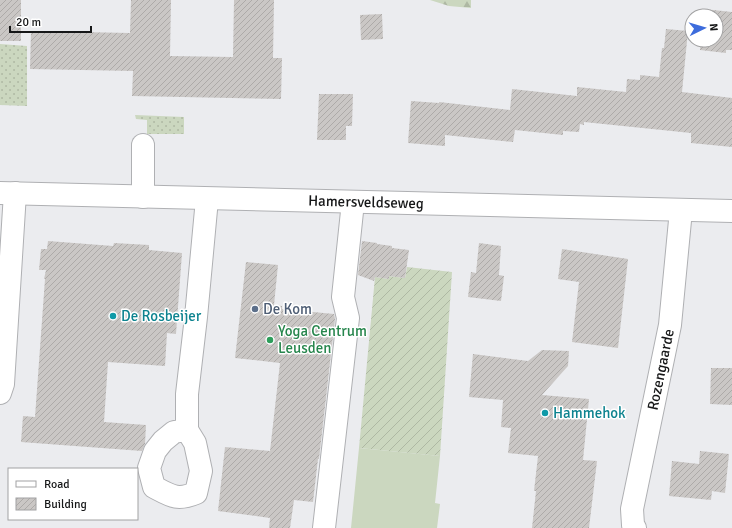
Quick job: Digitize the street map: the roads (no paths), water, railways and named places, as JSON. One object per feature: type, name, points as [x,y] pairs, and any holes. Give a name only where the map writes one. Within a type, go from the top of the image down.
[{"type":"street","points":[[143,145],[143,197]]},
{"type":"street","points":[[0,393],[3,384],[7,193]]},
{"type":"street","name":"Hamersveldseweg","points":[[7,193],[732,211]]},
{"type":"street","points":[[186,430],[188,394],[207,199]]},
{"type":"street","points":[[324,528],[348,318],[343,297],[353,202]]},
{"type":"street","name":"Rozengaarde","points":[[635,528],[633,525],[632,509],[670,325],[681,210]]},
{"type":"place","name":"De Kom","points":[[255,309]]},
{"type":"place","name":"De Rosbeijer","points":[[113,316]]},
{"type":"place","name":"Yoga Centrum Leusden","points":[[270,340]]},
{"type":"place","name":"Hammehok","points":[[545,413]]}]
